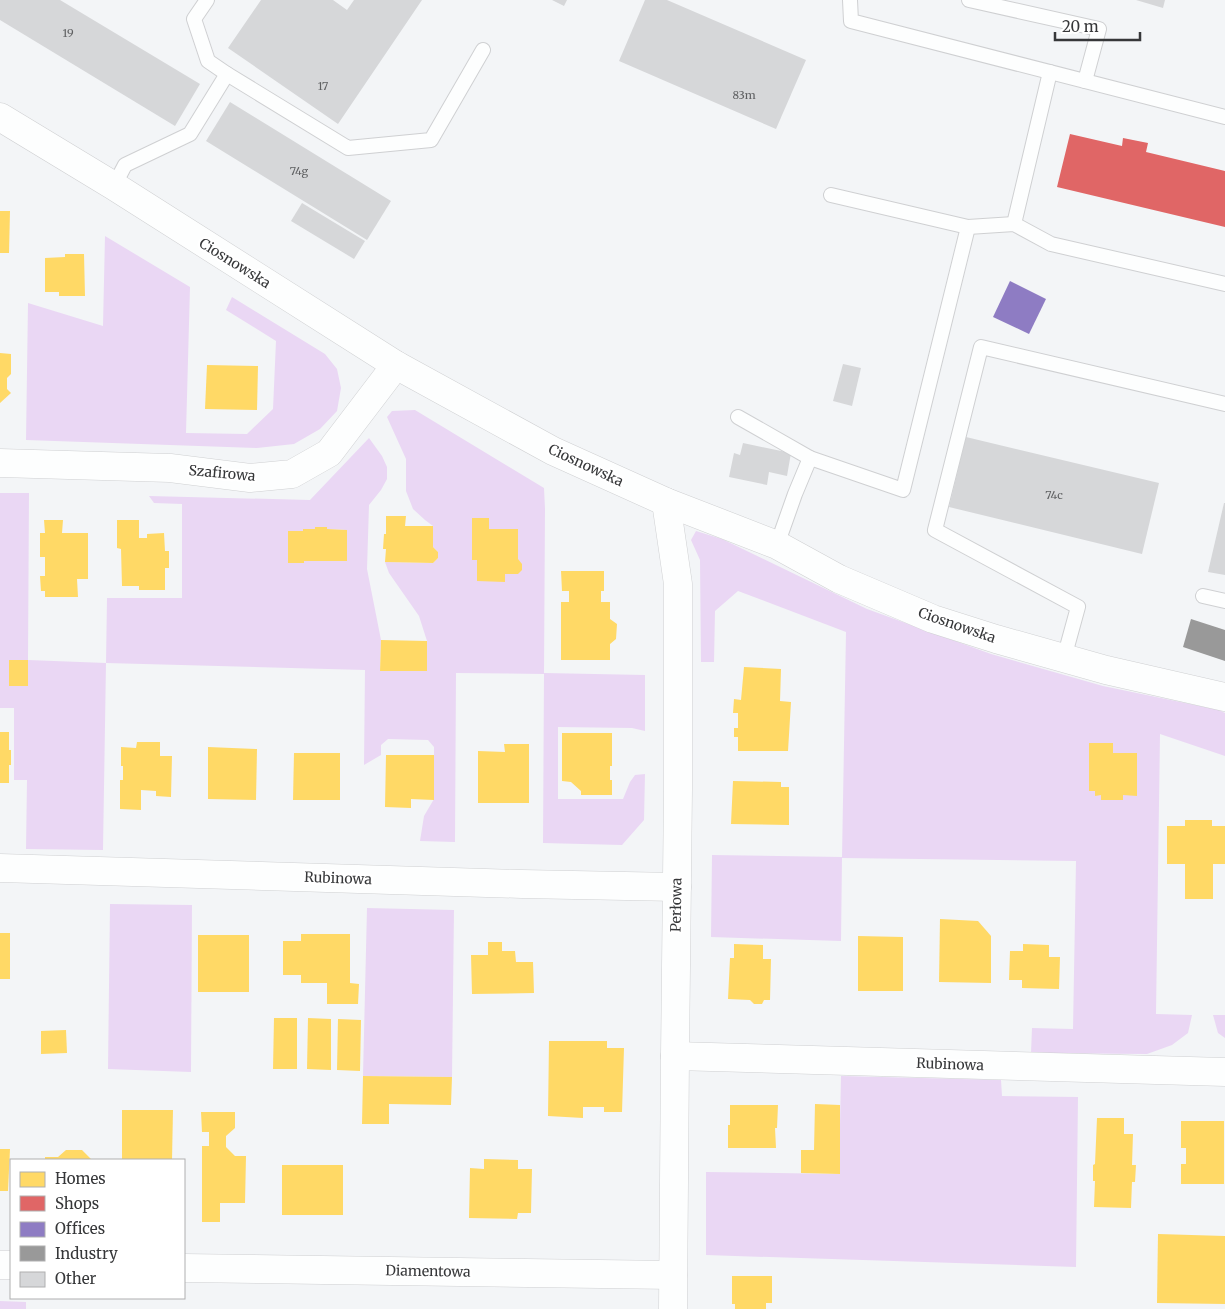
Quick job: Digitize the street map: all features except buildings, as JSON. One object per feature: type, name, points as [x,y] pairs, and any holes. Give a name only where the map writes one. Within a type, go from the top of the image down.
[{"type":"street","name":"Ciosnowska","points":[[0,116],[396,365],[553,451],[666,502],[777,545],[839,579],[933,619],[1106,670],[1225,697]]},
{"type":"street","name":"Szafirowa","points":[[0,463],[170,468],[250,478],[292,474],[329,453],[396,365]]},
{"type":"street","name":"Perłowa","points":[[666,502],[678,584],[673,1309]]},
{"type":"street","name":"Rubinowa","points":[[0,868],[513,884],[677,887]]},
{"type":"street","name":"Rubinowa","points":[[674,1056],[1225,1072]]},
{"type":"street","name":"Diamentowa","points":[[185,1268],[673,1275]]},
{"type":"lane","points":[[207,0],[194,19],[208,61],[226,74],[348,148],[430,140],[483,50]]},
{"type":"lane","points":[[850,0],[851,21],[1225,117]]},
{"type":"lane","points":[[969,0],[1099,29],[1085,81]]},
{"type":"lane","points":[[1014,224],[1050,72]]},
{"type":"lane","points":[[114,186],[126,165],[190,134],[226,74]]},
{"type":"lane","points":[[831,195],[968,227],[1014,224],[1051,244],[1225,284]]},
{"type":"lane","points":[[738,417],[810,458],[903,490],[968,227]]},
{"type":"lane","points":[[1064,658],[1078,607],[935,530],[981,347],[1225,404]]},
{"type":"lane","points":[[777,545],[810,458]]},
{"type":"lane","points":[[1203,596],[1225,601]]},
{"type":"shaded area","points":[[105,236],[190,287],[186,433],[247,434],[273,409],[276,341],[226,310],[232,297],[325,354],[337,369],[341,388],[337,411],[320,429],[294,444],[257,448],[26,440],[28,303],[103,326]]},
{"type":"shaded area","points":[[415,410],[544,488],[544,673],[645,675],[645,731],[632,728],[558,727],[558,799],[623,799],[635,775],[645,774],[644,820],[622,845],[543,843],[544,674],[456,673],[455,842],[420,841],[424,816],[434,799],[434,747],[428,740],[388,739],[381,745],[381,755],[364,765],[365,670],[106,663],[107,598],[182,598],[182,504],[154,503],[149,496],[310,500],[369,438],[382,456],[387,467],[387,479],[369,505],[367,569],[381,640],[380,670],[427,671],[427,641],[419,616],[389,573],[385,562],[433,563],[438,558],[438,552],[433,547],[433,526],[413,509],[406,491],[406,459],[387,417],[392,411]],"holes":[[[316,527],[347,530],[347,561],[288,563],[288,532],[315,529]]]},
{"type":"shaded area","points":[[0,493],[29,493],[28,660],[106,663],[103,850],[26,849],[27,780],[14,780],[14,708],[0,708]],"holes":[[[9,660],[28,660],[27,686],[9,686]]]},
{"type":"shaded area","points":[[696,531],[722,539],[867,609],[991,654],[1103,686],[1219,710],[1225,713],[1225,756],[1160,734],[1156,1014],[1192,1015],[1188,1033],[1172,1045],[1147,1054],[1031,1053],[1032,1028],[1073,1029],[1076,861],[842,858],[841,941],[711,937],[712,855],[842,857],[846,632],[738,591],[715,611],[714,662],[701,662],[700,560],[691,540]]},
{"type":"shaded area","points":[[110,904],[192,905],[191,1072],[108,1069]]},
{"type":"shaded area","points":[[367,908],[454,910],[452,1077],[363,1076]]},
{"type":"shaded area","points":[[1213,1015],[1225,1015],[1225,1038],[1218,1033]]},
{"type":"shaded area","points":[[841,1076],[1001,1080],[1002,1096],[1078,1097],[1076,1267],[706,1255],[706,1172],[839,1174]]},
{"type":"shaded area","points":[[0,1301],[26,1302],[26,1309],[0,1309]]}]
